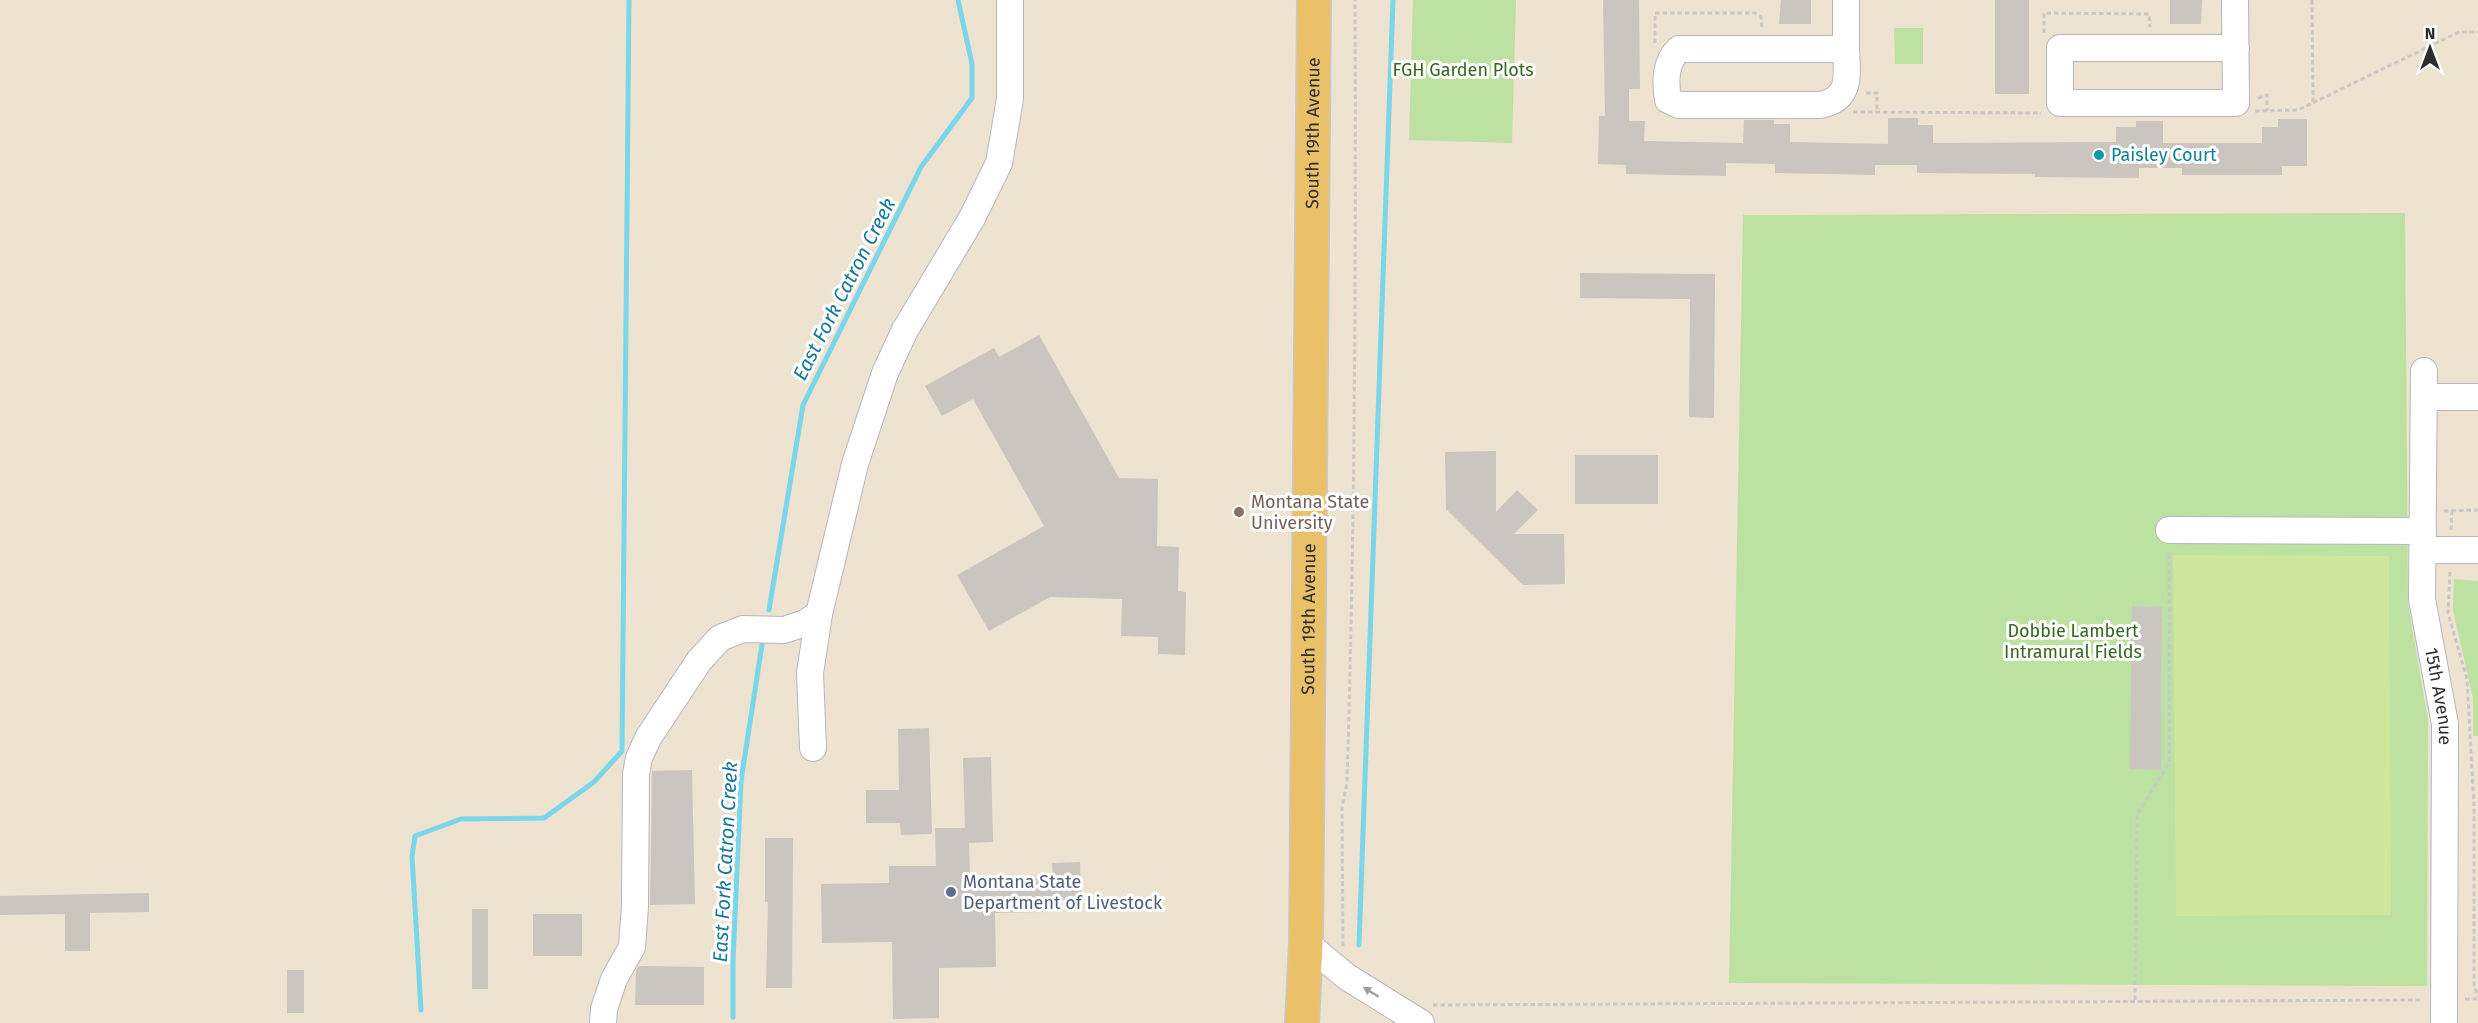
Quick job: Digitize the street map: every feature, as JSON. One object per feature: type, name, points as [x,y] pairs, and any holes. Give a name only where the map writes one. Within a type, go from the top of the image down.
[{"type":"main road","name":"South 19th Avenue","points":[[1302,1023],[1306,943],[1314,0]]},
{"type":"street","points":[[810,672],[819,614],[855,464],[885,373],[905,330],[972,218],[999,163],[1010,99],[1010,0]]},
{"type":"street","points":[[1846,0],[1847,80],[1842,103],[1694,106],[1679,105],[1668,100],[1665,86],[1671,57],[1679,49],[1846,49]]},
{"type":"street","points":[[2235,0],[2236,48],[2236,103],[2060,103],[2060,48],[2236,48]]},
{"type":"street","name":"15th Avenue","points":[[2424,371],[2422,599],[2445,724],[2444,1011]]},
{"type":"street","points":[[2424,397],[2478,397]]},
{"type":"street","points":[[2169,530],[2423,541],[2478,550]]},
{"type":"street","points":[[603,1023],[604,1009],[614,979],[632,947],[635,906],[636,774],[639,758],[648,738],[699,661],[720,638],[743,629],[784,630],[806,623],[819,614]]},
{"type":"street","points":[[784,630],[801,645],[808,659],[813,748]]},
{"type":"street","points":[[1306,943],[1347,977],[1424,1014]]},
{"type":"path","points":[[1346,953],[1342,945],[1342,807],[1347,782],[1354,540],[1356,261],[1354,0]]},
{"type":"path","points":[[2312,0],[2313,103]]},
{"type":"path","points":[[1655,45],[1655,13],[1755,13],[1761,17],[1761,28],[1772,29]]},
{"type":"path","points":[[2244,111],[2298,110],[2459,32],[2478,32]]},
{"type":"path","points":[[1842,103],[1877,93],[1877,112]]},
{"type":"path","points":[[1842,103],[1877,112],[2044,113]]},
{"type":"path","points":[[2135,1000],[2137,815],[2169,764],[2169,530]]},
{"type":"path","points":[[1424,1014],[2135,1000],[2444,1011],[2478,999]]},
{"type":"shaded area","name":"Montana State University","points":[[0,0],[2478,0],[2478,1023],[0,1023]]},
{"type":"green space","name":"FGH Garden Plots","points":[[1413,0],[1516,0],[1512,143],[1409,140]]},
{"type":"green space","points":[[1894,28],[1923,28],[1923,64],[1895,64]]},
{"type":"green space","name":"Dobbie Lambert Intramural Fields","points":[[2405,213],[2408,604],[2428,720],[2427,986],[1729,983],[1743,215]]},
{"type":"green space","points":[[2173,555],[2389,556],[2391,915],[2176,916]]},
{"type":"green space","points":[[2454,579],[2478,581],[2478,736],[2473,736],[2473,698],[2453,610]]},
{"type":"building","points":[[1603,0],[1639,0],[1640,89],[1629,89],[1629,121],[1645,121],[1644,141],[1743,143],[1744,120],[1774,120],[1774,124],[1790,124],[1790,142],[1888,144],[1888,118],[1918,118],[1918,125],[1933,125],[1933,143],[2116,142],[2116,127],[2136,127],[2136,121],[2163,121],[2163,143],[2262,143],[2262,127],[2278,127],[2278,119],[2307,119],[2307,166],[2282,166],[2282,175],[2182,175],[2182,168],[2139,168],[2139,178],[1917,173],[1917,165],[1875,165],[1875,175],[1775,173],[1775,164],[1726,163],[1726,176],[1626,174],[1626,165],[1598,164],[1599,116],[1605,116]]},
{"type":"building","points":[[1781,0],[1811,0],[1811,24],[1779,24]]},
{"type":"building","points":[[1995,0],[2029,0],[2029,94],[1995,94]]},
{"type":"building","points":[[2170,0],[2202,0],[2201,24],[2170,24]]},
{"type":"building","points":[[1580,273],[1715,274],[1714,418],[1689,417],[1690,299],[1580,298]]},
{"type":"building","points":[[1039,335],[1119,478],[1158,479],[1157,546],[1179,547],[1178,591],[1186,592],[1185,655],[1158,654],[1158,637],[1121,636],[1122,599],[1050,597],[989,631],[957,575],[1044,526],[973,399],[942,416],[925,386],[994,348],[999,357]]},
{"type":"building","points":[[1496,451],[1496,512],[1517,490],[1538,510],[1514,534],[1564,534],[1565,584],[1523,585],[1446,509],[1445,452]]},
{"type":"building","points":[[1575,455],[1658,455],[1658,504],[1575,504]]},
{"type":"building","points":[[2132,606],[2162,607],[2161,770],[2130,769]]},
{"type":"building","points":[[929,728],[932,834],[901,835],[900,823],[866,823],[866,790],[899,790],[898,729]]},
{"type":"building","name":"Montana State Department of Livestock","points":[[991,757],[993,842],[969,843],[970,879],[1053,878],[1052,863],[1080,862],[1081,900],[1047,901],[1047,912],[995,913],[996,967],[939,968],[939,1018],[893,1019],[892,942],[822,943],[821,884],[889,883],[889,866],[936,866],[935,828],[965,828],[963,758]]},
{"type":"building","points":[[692,770],[695,904],[650,905],[652,771]]},
{"type":"building","points":[[765,838],[793,838],[792,988],[766,988],[768,902],[765,902]]},
{"type":"building","points":[[149,893],[149,912],[90,913],[90,951],[65,951],[65,914],[0,915],[0,896]]},
{"type":"building","points":[[472,909],[488,909],[488,989],[472,989]]},
{"type":"building","points":[[533,914],[582,914],[582,956],[533,956]]},
{"type":"building","points":[[639,966],[704,967],[704,1005],[635,1005],[636,971]]},
{"type":"building","points":[[287,970],[304,970],[304,1013],[287,1013]]},
{"type":"waterway","points":[[421,1010],[412,856],[415,836],[461,819],[544,818],[594,782],[622,751],[629,0]]},
{"type":"waterway","name":"East Fork Catron Creek","points":[[769,610],[803,405],[921,167],[972,98],[972,64],[958,0]]},
{"type":"waterway","points":[[1359,945],[1393,0]]},
{"type":"waterway","name":"East Fork Catron Creek","points":[[733,1017],[733,960],[741,781],[763,638]]},
{"type":"place","name":"Paisley Court","points":[[2099,155]]},
{"type":"place","name":"Montana State University","points":[[1239,512]]},
{"type":"place","name":"Montana State Department of Livestock","points":[[951,892]]}]
